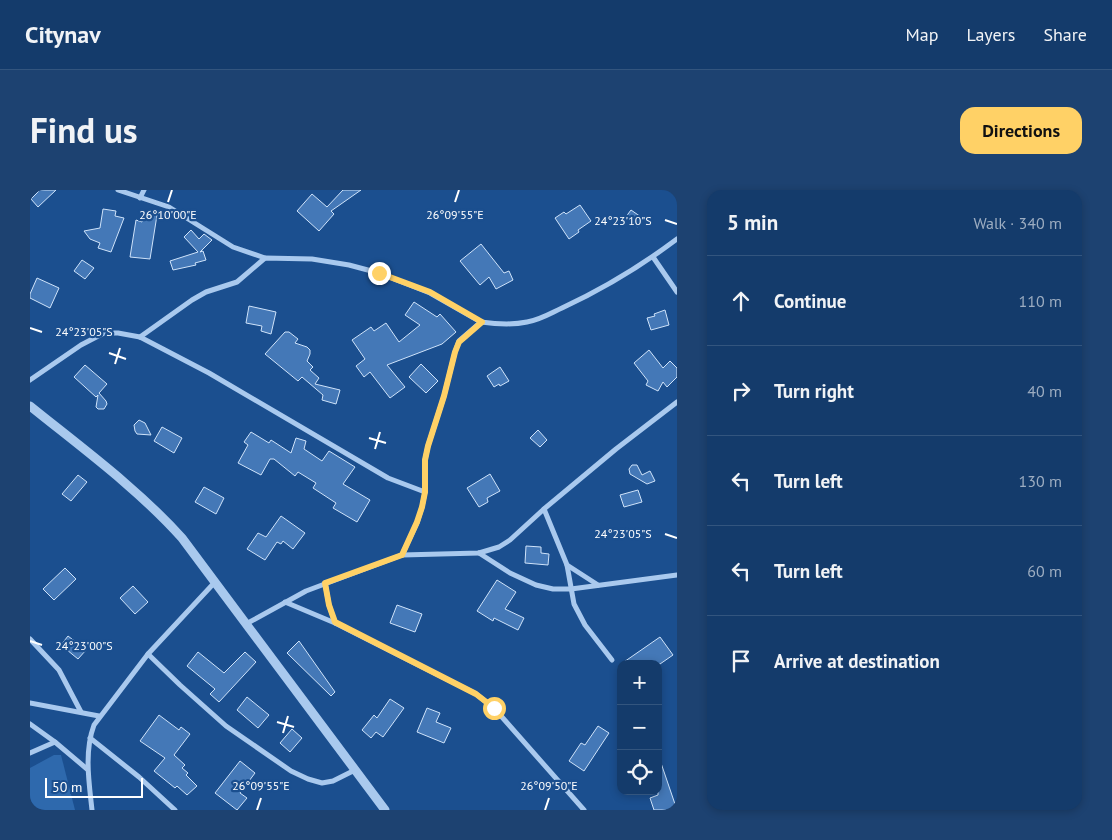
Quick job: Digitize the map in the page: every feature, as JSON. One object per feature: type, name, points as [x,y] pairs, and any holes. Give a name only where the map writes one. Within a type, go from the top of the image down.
[{"type":"street","points":[[118,190],[169,207],[217,239],[233,247],[265,258],[312,259],[349,265],[379,273],[430,292],[482,322],[496,324],[525,323],[536,320],[584,298],[653,257],[677,239]]},
{"type":"street","points":[[140,198],[144,190]]},
{"type":"street","points":[[653,257],[677,292]]},
{"type":"street","points":[[140,337],[206,292],[237,282],[265,258]]},
{"type":"street","points":[[402,555],[417,522],[425,492],[425,460],[428,446],[444,396],[455,352],[459,342],[482,322]]},
{"type":"street","points":[[30,380],[81,345],[104,333],[118,332],[140,337],[209,373],[388,478],[425,492]]},
{"type":"street","points":[[246,624],[285,602],[325,583],[402,555],[479,553],[499,547],[510,540],[616,449],[677,402]]},
{"type":"street","points":[[30,406],[158,511],[182,538],[385,810]]},
{"type":"street","points":[[544,509],[567,565],[574,604],[585,625],[612,660]]},
{"type":"street","points":[[479,553],[510,574],[536,585],[553,589],[571,589],[677,575]]},
{"type":"street","points":[[567,565],[598,585]]},
{"type":"street","points":[[92,810],[88,769],[90,738],[94,725],[148,654],[215,582]]},
{"type":"street","points":[[325,583],[329,605],[335,622]]},
{"type":"street","points":[[285,602],[335,622],[476,694],[494,708],[584,810]]},
{"type":"street","points":[[30,639],[59,670],[81,712]]},
{"type":"street","points":[[148,654],[226,726],[291,771],[322,783],[333,781],[355,770]]},
{"type":"street","points":[[30,704],[99,716]]},
{"type":"street","points":[[30,724],[88,769]]},
{"type":"street","points":[[90,738],[139,776],[175,810]]},
{"type":"street","points":[[30,753],[55,742]]},
{"type":"shaded area","points":[[54,755],[61,755],[75,810],[30,810],[30,768]]},
{"type":"building","points":[[40,190],[56,190],[38,207],[31,199]]},
{"type":"building","points":[[343,190],[361,190],[331,211],[334,214],[319,231],[297,211],[312,194],[327,207]]},
{"type":"building","points":[[580,205],[591,221],[569,239],[555,218],[564,212],[566,214]]},
{"type":"building","points":[[103,209],[116,211],[115,216],[124,218],[111,252],[98,248],[100,243],[90,239],[84,231],[100,228]]},
{"type":"building","points":[[631,210],[644,219],[638,227],[625,218]]},
{"type":"building","points":[[143,214],[157,215],[150,259],[130,257],[136,220],[142,222]]},
{"type":"building","points":[[191,230],[199,239],[204,234],[212,240],[200,252],[203,251],[206,260],[195,263],[196,265],[173,270],[170,261],[198,252],[184,237]]},
{"type":"building","points":[[481,244],[504,273],[509,271],[513,280],[496,289],[489,277],[480,285],[460,261]]},
{"type":"building","points":[[82,260],[94,268],[85,279],[74,271]]},
{"type":"building","points":[[37,278],[59,288],[50,308],[30,298]]},
{"type":"building","points":[[414,302],[437,317],[440,314],[456,332],[442,344],[387,365],[405,387],[390,398],[370,372],[364,377],[356,366],[365,359],[352,340],[371,327],[374,331],[386,323],[399,342],[420,325],[405,315]]},
{"type":"building","points":[[249,306],[276,312],[271,334],[261,331],[262,326],[246,323]]},
{"type":"building","points":[[665,310],[669,325],[651,330],[647,318]]},
{"type":"building","points":[[285,332],[289,332],[298,339],[295,343],[310,350],[307,361],[313,367],[310,370],[319,378],[315,384],[340,390],[336,404],[322,400],[323,395],[302,377],[298,381],[265,354]]},
{"type":"building","points":[[649,350],[663,368],[670,361],[677,368],[677,377],[667,387],[663,382],[658,391],[646,385],[648,381],[634,363]]},
{"type":"building","points":[[421,364],[438,381],[426,393],[409,377]]},
{"type":"building","points":[[85,365],[107,384],[99,393],[107,404],[104,409],[96,407],[98,395],[96,397],[74,377]]},
{"type":"building","points":[[500,367],[509,381],[494,387],[487,376]]},
{"type":"building","points":[[139,420],[145,423],[151,435],[137,434],[134,425]]},
{"type":"building","points":[[162,427],[182,438],[174,453],[154,441]]},
{"type":"building","points":[[538,430],[547,440],[540,447],[530,438]]},
{"type":"building","points":[[251,432],[269,443],[271,440],[291,453],[296,438],[306,441],[304,449],[322,461],[329,451],[355,467],[343,484],[370,500],[357,522],[333,508],[336,503],[313,488],[316,483],[298,472],[295,476],[274,459],[270,459],[261,475],[238,463],[248,445],[244,442]]},
{"type":"building","points":[[632,465],[637,465],[642,475],[650,471],[655,481],[647,484],[630,474],[629,469]]},
{"type":"building","points":[[490,474],[500,491],[487,498],[488,502],[479,507],[467,488]]},
{"type":"building","points":[[78,475],[87,482],[71,501],[62,494]]},
{"type":"building","points":[[204,487],[224,498],[216,514],[195,502]]},
{"type":"building","points":[[638,490],[642,502],[624,507],[620,495]]},
{"type":"building","points":[[281,516],[305,533],[293,549],[283,541],[281,544],[277,542],[265,560],[247,549],[258,533],[266,537]]},
{"type":"building","points":[[526,546],[541,547],[541,553],[549,554],[548,565],[525,563]]},
{"type":"building","points":[[65,568],[76,579],[54,600],[43,589]]},
{"type":"building","points":[[497,580],[516,592],[505,609],[524,618],[518,630],[494,618],[493,621],[477,611]]},
{"type":"building","points":[[133,586],[148,602],[135,614],[120,598]]},
{"type":"building","points":[[397,605],[422,614],[415,632],[390,623]]},
{"type":"building","points":[[68,636],[86,650],[78,659],[61,645]]},
{"type":"building","points":[[660,637],[673,655],[662,663],[662,660],[627,660]]},
{"type":"building","points":[[299,641],[335,692],[331,696],[287,653]]},
{"type":"building","points":[[198,652],[224,673],[245,652],[256,662],[219,702],[210,694],[215,689],[187,666]]},
{"type":"building","points":[[247,697],[269,715],[258,728],[237,710]]},
{"type":"building","points":[[390,699],[404,708],[383,737],[376,732],[371,738],[362,730],[374,715],[377,718]]},
{"type":"building","points":[[427,708],[440,713],[436,722],[451,728],[444,743],[417,732]]},
{"type":"building","points":[[159,715],[179,730],[181,727],[190,734],[174,755],[185,765],[182,768],[188,773],[186,775],[197,786],[187,795],[154,771],[165,758],[140,741]]},
{"type":"building","points":[[598,726],[609,733],[584,771],[569,761],[581,743],[585,745]]},
{"type":"building","points":[[292,729],[302,738],[290,752],[280,743]]},
{"type":"building","points":[[240,761],[255,773],[240,793],[247,798],[237,810],[215,793]]},
{"type":"building","points":[[662,766],[677,810],[654,810],[650,798],[662,795]]},
{"type":"route","points":[[379,273],[430,292],[482,322],[459,342],[455,352],[425,460],[425,492],[422,507],[402,555],[325,583],[329,605],[335,622],[476,694],[494,708]]}]
